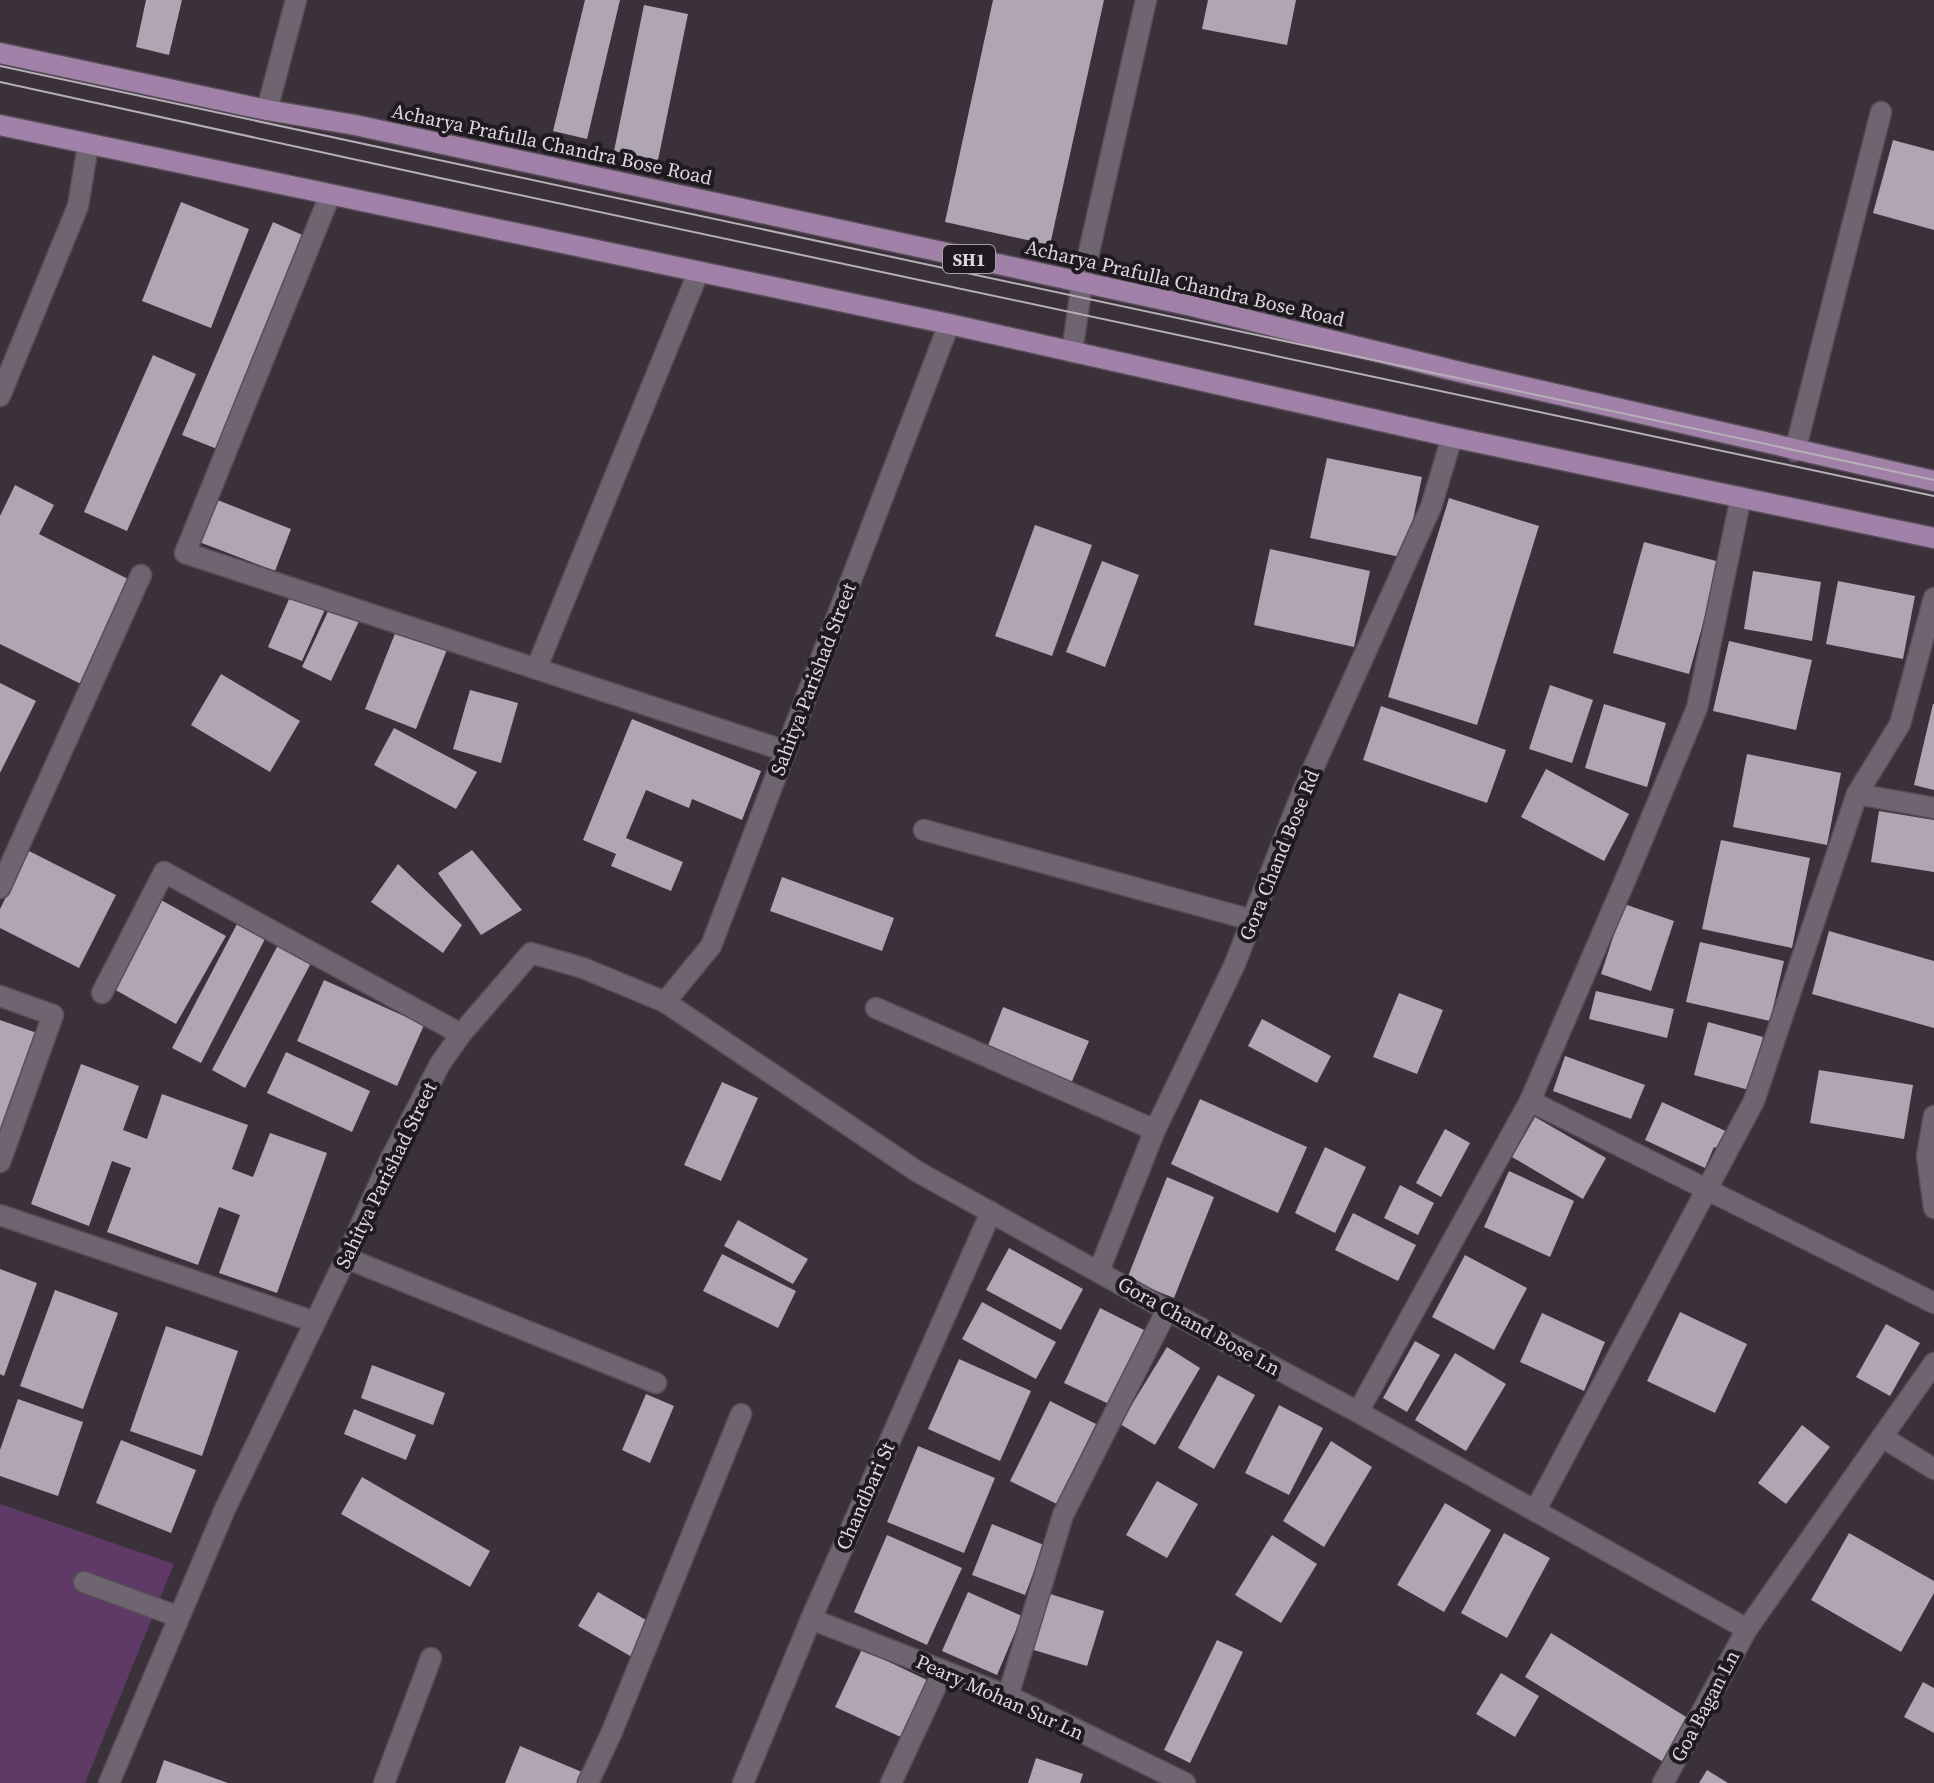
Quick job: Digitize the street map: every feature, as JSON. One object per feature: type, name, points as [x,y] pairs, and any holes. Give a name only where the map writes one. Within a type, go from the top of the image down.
[{"type":"main road","name":"Acharya Prafulla Chandra Bose Road","points":[[0,53],[267,110],[355,125],[1192,306],[1795,451],[1934,481]]},
{"type":"main road","points":[[0,125],[949,324],[1452,437],[1934,538]]},
{"type":"street","points":[[267,110],[296,0]]},
{"type":"street","points":[[1072,352],[1082,283],[1146,0]]},
{"type":"street","points":[[1795,451],[1881,112]]},
{"type":"street","points":[[0,396],[78,206],[88,145]]},
{"type":"street","points":[[330,195],[185,553],[786,751]]},
{"type":"street","points":[[537,667],[698,273]]},
{"type":"street","name":"Sahitya Parishad Street","points":[[109,1783],[225,1509],[389,1162],[440,1064],[461,1034],[531,953],[583,968],[665,1002],[711,946],[949,324]]},
{"type":"street","name":"Gora Chand Bose Rd","points":[[1099,1271],[1155,1130],[1234,966],[1302,793],[1431,507],[1452,437]]},
{"type":"street","points":[[1358,1412],[1530,1101],[1697,708],[1741,497]]},
{"type":"street","points":[[0,888],[141,575]]},
{"type":"street","points":[[1535,1511],[1754,1101],[1857,794],[1900,724],[1934,598]]},
{"type":"street","points":[[1857,794],[1934,808]]},
{"type":"street","points":[[924,830],[1252,920]]},
{"type":"street","points":[[102,993],[164,872],[461,1034]]},
{"type":"street","points":[[0,996],[53,1015],[0,1162]]},
{"type":"street","name":"Gora Chand Bose Ln","points":[[665,1002],[918,1172],[1747,1629]]},
{"type":"street","points":[[876,1008],[1155,1130]]},
{"type":"street","points":[[1530,1101],[1934,1303]]},
{"type":"street","points":[[1934,1116],[1927,1156],[1934,1208]]},
{"type":"street","name":"Chandbari St","points":[[743,1783],[811,1619],[991,1212]]},
{"type":"street","points":[[0,1215],[315,1322]]},
{"type":"street","points":[[346,1258],[656,1383]]},
{"type":"street","points":[[1008,1696],[1063,1515],[1167,1310]]},
{"type":"street","name":"Goa Bagan Ln","points":[[1663,1783],[1747,1629],[1934,1363]]},
{"type":"street","points":[[588,1783],[611,1734],[741,1414]]},
{"type":"street","points":[[1882,1437],[1934,1469]]},
{"type":"street","points":[[84,1582],[179,1617]]},
{"type":"street","name":"Peary Mohan Sur Ln","points":[[811,1619],[1008,1696],[1185,1783]]},
{"type":"street","points":[[384,1783],[431,1658]]},
{"type":"street","points":[[891,1783],[943,1671]]},
{"type":"shaded area","points":[[0,1504],[174,1564],[85,1783],[0,1783]]},
{"type":"building","points":[[146,0],[182,0],[169,55],[136,47]]},
{"type":"building","points":[[585,0],[620,0],[587,139],[553,131]]},
{"type":"building","points":[[993,0],[1104,0],[1050,245],[945,222]]},
{"type":"building","points":[[1208,0],[1296,0],[1287,45],[1202,29]]},
{"type":"building","points":[[644,5],[688,14],[658,160],[614,151]]},
{"type":"building","points":[[1893,140],[1934,151],[1934,230],[1873,213]]},
{"type":"building","points":[[181,202],[249,229],[211,328],[142,301]]},
{"type":"building","points":[[273,222],[307,237],[217,449],[182,435]]},
{"type":"building","points":[[153,355],[196,374],[127,531],[84,512]]},
{"type":"building","points":[[1327,458],[1422,477],[1405,558],[1310,538]]},
{"type":"building","points":[[15,485],[54,505],[39,534],[132,581],[81,684],[0,644],[0,516]]},
{"type":"building","points":[[210,497],[291,529],[275,571],[194,540]]},
{"type":"building","points":[[1449,498],[1539,526],[1477,725],[1388,697]]},
{"type":"building","points":[[1035,525],[1092,545],[1052,656],[995,636]]},
{"type":"building","points":[[1644,542],[1720,562],[1689,674],[1613,653]]},
{"type":"building","points":[[1270,549],[1370,571],[1354,647],[1254,625]]},
{"type":"building","points":[[1102,561],[1139,575],[1105,667],[1066,652]]},
{"type":"building","points":[[1753,571],[1821,582],[1812,641],[1744,629]]},
{"type":"building","points":[[1838,581],[1915,596],[1903,659],[1826,644]]},
{"type":"building","points":[[293,590],[327,605],[302,661],[268,647]]},
{"type":"building","points":[[331,605],[360,619],[331,681],[302,667]]},
{"type":"building","points":[[398,626],[448,647],[416,729],[365,709]]},
{"type":"building","points":[[1729,641],[1812,660],[1796,730],[1713,711]]},
{"type":"building","points":[[221,674],[300,721],[270,772],[191,725]]},
{"type":"building","points":[[0,683],[36,701],[0,773]]},
{"type":"building","points":[[1550,685],[1593,700],[1572,763],[1529,749]]},
{"type":"building","points":[[470,690],[518,703],[501,763],[453,749]]},
{"type":"building","points":[[1604,704],[1666,723],[1647,787],[1585,768]]},
{"type":"building","points":[[1934,704],[1934,790],[1914,785]]},
{"type":"building","points":[[1381,706],[1506,750],[1487,803],[1363,760]]},
{"type":"building","points":[[632,719],[761,771],[742,820],[692,799],[689,808],[646,790],[626,838],[683,862],[671,891],[611,866],[616,854],[583,840]]},
{"type":"building","points":[[394,728],[477,772],[456,809],[374,765]]},
{"type":"building","points":[[1747,754],[1841,773],[1827,845],[1733,827]]},
{"type":"building","points":[[1546,769],[1629,814],[1604,861],[1521,817]]},
{"type":"building","points":[[1879,811],[1934,820],[1934,872],[1871,862]]},
{"type":"building","points":[[1721,840],[1810,858],[1792,948],[1702,929]]},
{"type":"building","points":[[472,850],[522,910],[481,935],[438,873]]},
{"type":"building","points":[[29,851],[116,895],[79,968],[0,928],[0,909]]},
{"type":"building","points":[[398,864],[462,925],[443,953],[371,902]]},
{"type":"building","points":[[782,877],[894,918],[882,951],[770,911]]},
{"type":"building","points":[[161,900],[226,936],[176,1024],[112,988]]},
{"type":"building","points":[[1624,904],[1674,921],[1651,991],[1601,974]]},
{"type":"building","points":[[237,924],[265,939],[201,1063],[172,1048]]},
{"type":"building","points":[[1829,931],[1934,961],[1934,1028],[1812,994]]},
{"type":"building","points":[[1700,942],[1784,961],[1770,1021],[1686,1002]]},
{"type":"building","points":[[278,945],[311,963],[245,1088],[212,1070]]},
{"type":"building","points":[[324,980],[424,1025],[397,1086],[297,1041]]},
{"type":"building","points":[[1596,991],[1674,1009],[1667,1038],[1589,1019]]},
{"type":"building","points":[[1399,993],[1443,1010],[1417,1074],[1373,1057]]},
{"type":"building","points":[[1003,1007],[1089,1041],[1070,1086],[986,1051]]},
{"type":"building","points":[[1262,1019],[1331,1056],[1317,1083],[1248,1046]]},
{"type":"building","points":[[0,1020],[37,1033],[0,1140]]},
{"type":"building","points":[[1708,1022],[1763,1037],[1749,1090],[1694,1075]]},
{"type":"building","points":[[286,1052],[370,1091],[352,1132],[267,1093]]},
{"type":"building","points":[[1565,1056],[1645,1085],[1631,1119],[1553,1091]]},
{"type":"building","points":[[81,1064],[139,1086],[123,1130],[147,1139],[162,1094],[248,1125],[232,1169],[253,1177],[270,1133],[327,1153],[277,1293],[219,1273],[240,1215],[219,1207],[198,1265],[107,1232],[131,1168],[112,1161],[89,1226],[31,1204]]},
{"type":"building","points":[[1819,1070],[1913,1085],[1904,1139],[1810,1123]]},
{"type":"building","points":[[722,1082],[758,1098],[721,1181],[684,1165]]},
{"type":"building","points":[[1200,1099],[1307,1147],[1278,1213],[1171,1164]]},
{"type":"building","points":[[1662,1102],[1730,1133],[1722,1151],[1714,1147],[1705,1168],[1645,1140]]},
{"type":"building","points":[[1535,1117],[1606,1158],[1583,1199],[1512,1157]]},
{"type":"building","points":[[1445,1129],[1470,1143],[1441,1197],[1416,1183]]},
{"type":"building","points":[[1325,1147],[1366,1167],[1335,1233],[1295,1213]]},
{"type":"building","points":[[1509,1171],[1574,1201],[1550,1257],[1484,1227]]},
{"type":"building","points":[[1167,1177],[1214,1197],[1174,1298],[1127,1279]]},
{"type":"building","points":[[1400,1185],[1434,1203],[1418,1235],[1384,1218]]},
{"type":"building","points":[[1353,1213],[1416,1245],[1398,1281],[1335,1250]]},
{"type":"building","points":[[738,1220],[808,1259],[793,1284],[724,1246]]},
{"type":"building","points":[[1009,1248],[1083,1289],[1061,1330],[986,1290]]},
{"type":"building","points":[[722,1254],[796,1291],[778,1328],[703,1291]]},
{"type":"building","points":[[1465,1255],[1527,1288],[1494,1350],[1432,1317]]},
{"type":"building","points":[[0,1269],[37,1283],[4,1376],[0,1374]]},
{"type":"building","points":[[55,1290],[118,1313],[83,1409],[20,1386]]},
{"type":"building","points":[[982,1302],[1056,1342],[1036,1379],[962,1339]]},
{"type":"building","points":[[1100,1308],[1144,1330],[1109,1404],[1064,1383]]},
{"type":"building","points":[[1680,1312],[1747,1344],[1715,1413],[1647,1381]]},
{"type":"building","points":[[1542,1313],[1605,1342],[1584,1391],[1520,1362]]},
{"type":"building","points":[[1886,1324],[1920,1343],[1890,1396],[1856,1377]]},
{"type":"building","points":[[166,1326],[238,1351],[202,1456],[130,1431]]},
{"type":"building","points":[[1415,1341],[1440,1355],[1407,1412],[1383,1398]]},
{"type":"building","points":[[1167,1347],[1200,1368],[1155,1445],[1120,1424]]},
{"type":"building","points":[[1455,1353],[1506,1384],[1466,1451],[1415,1420]]},
{"type":"building","points":[[959,1359],[1031,1391],[1000,1461],[928,1429]]},
{"type":"building","points":[[372,1365],[445,1393],[433,1425],[361,1398]]},
{"type":"building","points":[[1218,1375],[1255,1395],[1214,1469],[1178,1448]]},
{"type":"building","points":[[646,1394],[674,1406],[650,1463],[622,1450]]},
{"type":"building","points":[[18,1399],[83,1422],[58,1496],[0,1476],[0,1450]]},
{"type":"building","points":[[1050,1401],[1096,1424],[1057,1504],[1010,1481]]},
{"type":"building","points":[[1279,1405],[1323,1428],[1289,1495],[1245,1473]]},
{"type":"building","points":[[354,1409],[416,1435],[406,1460],[344,1434]]},
{"type":"building","points":[[1802,1425],[1830,1447],[1786,1504],[1758,1483]]},
{"type":"building","points":[[121,1440],[196,1470],[171,1533],[96,1503]]},
{"type":"building","points":[[1331,1441],[1372,1467],[1324,1547],[1283,1521]]},
{"type":"building","points":[[918,1446],[995,1478],[964,1553],[887,1522]]},
{"type":"building","points":[[362,1477],[490,1551],[470,1587],[341,1514]]},
{"type":"building","points":[[1157,1481],[1198,1504],[1167,1558],[1126,1535]]},
{"type":"building","points":[[1445,1503],[1491,1530],[1444,1612],[1397,1585]]},
{"type":"building","points":[[992,1524],[1044,1545],[1025,1595],[972,1575]]},
{"type":"building","points":[[1504,1533],[1550,1558],[1507,1638],[1461,1613]]},
{"type":"building","points":[[1849,1533],[1934,1581],[1934,1593],[1901,1652],[1811,1600]]},
{"type":"building","points":[[887,1535],[962,1568],[927,1645],[854,1612]]},
{"type":"building","points":[[1272,1535],[1317,1564],[1281,1623],[1235,1595]]},
{"type":"building","points":[[598,1592],[651,1623],[632,1657],[578,1626]]},
{"type":"building","points":[[968,1592],[1022,1616],[997,1675],[942,1651]]},
{"type":"building","points":[[1044,1592],[1104,1611],[1087,1666],[1027,1648]]},
{"type":"building","points":[[1551,1633],[1691,1720],[1665,1763],[1525,1677]]},
{"type":"building","points":[[1217,1640],[1243,1652],[1190,1763],[1164,1750]]},
{"type":"building","points":[[862,1649],[929,1681],[903,1738],[835,1707]]},
{"type":"building","points":[[1501,1673],[1539,1696],[1515,1737],[1476,1714]]},
{"type":"building","points":[[1923,1682],[1934,1688],[1934,1733],[1904,1717]]},
{"type":"building","points":[[520,1746],[582,1772],[577,1783],[505,1783]]},
{"type":"building","points":[[1036,1758],[1083,1774],[1080,1783],[1028,1783]]},
{"type":"building","points":[[164,1760],[228,1783],[156,1783]]},
{"type":"building","points":[[1707,1770],[1728,1783],[1699,1783]]},
{"type":"tram line","points":[[0,66],[1934,480]]},
{"type":"tram line","points":[[0,82],[1934,496]]}]
